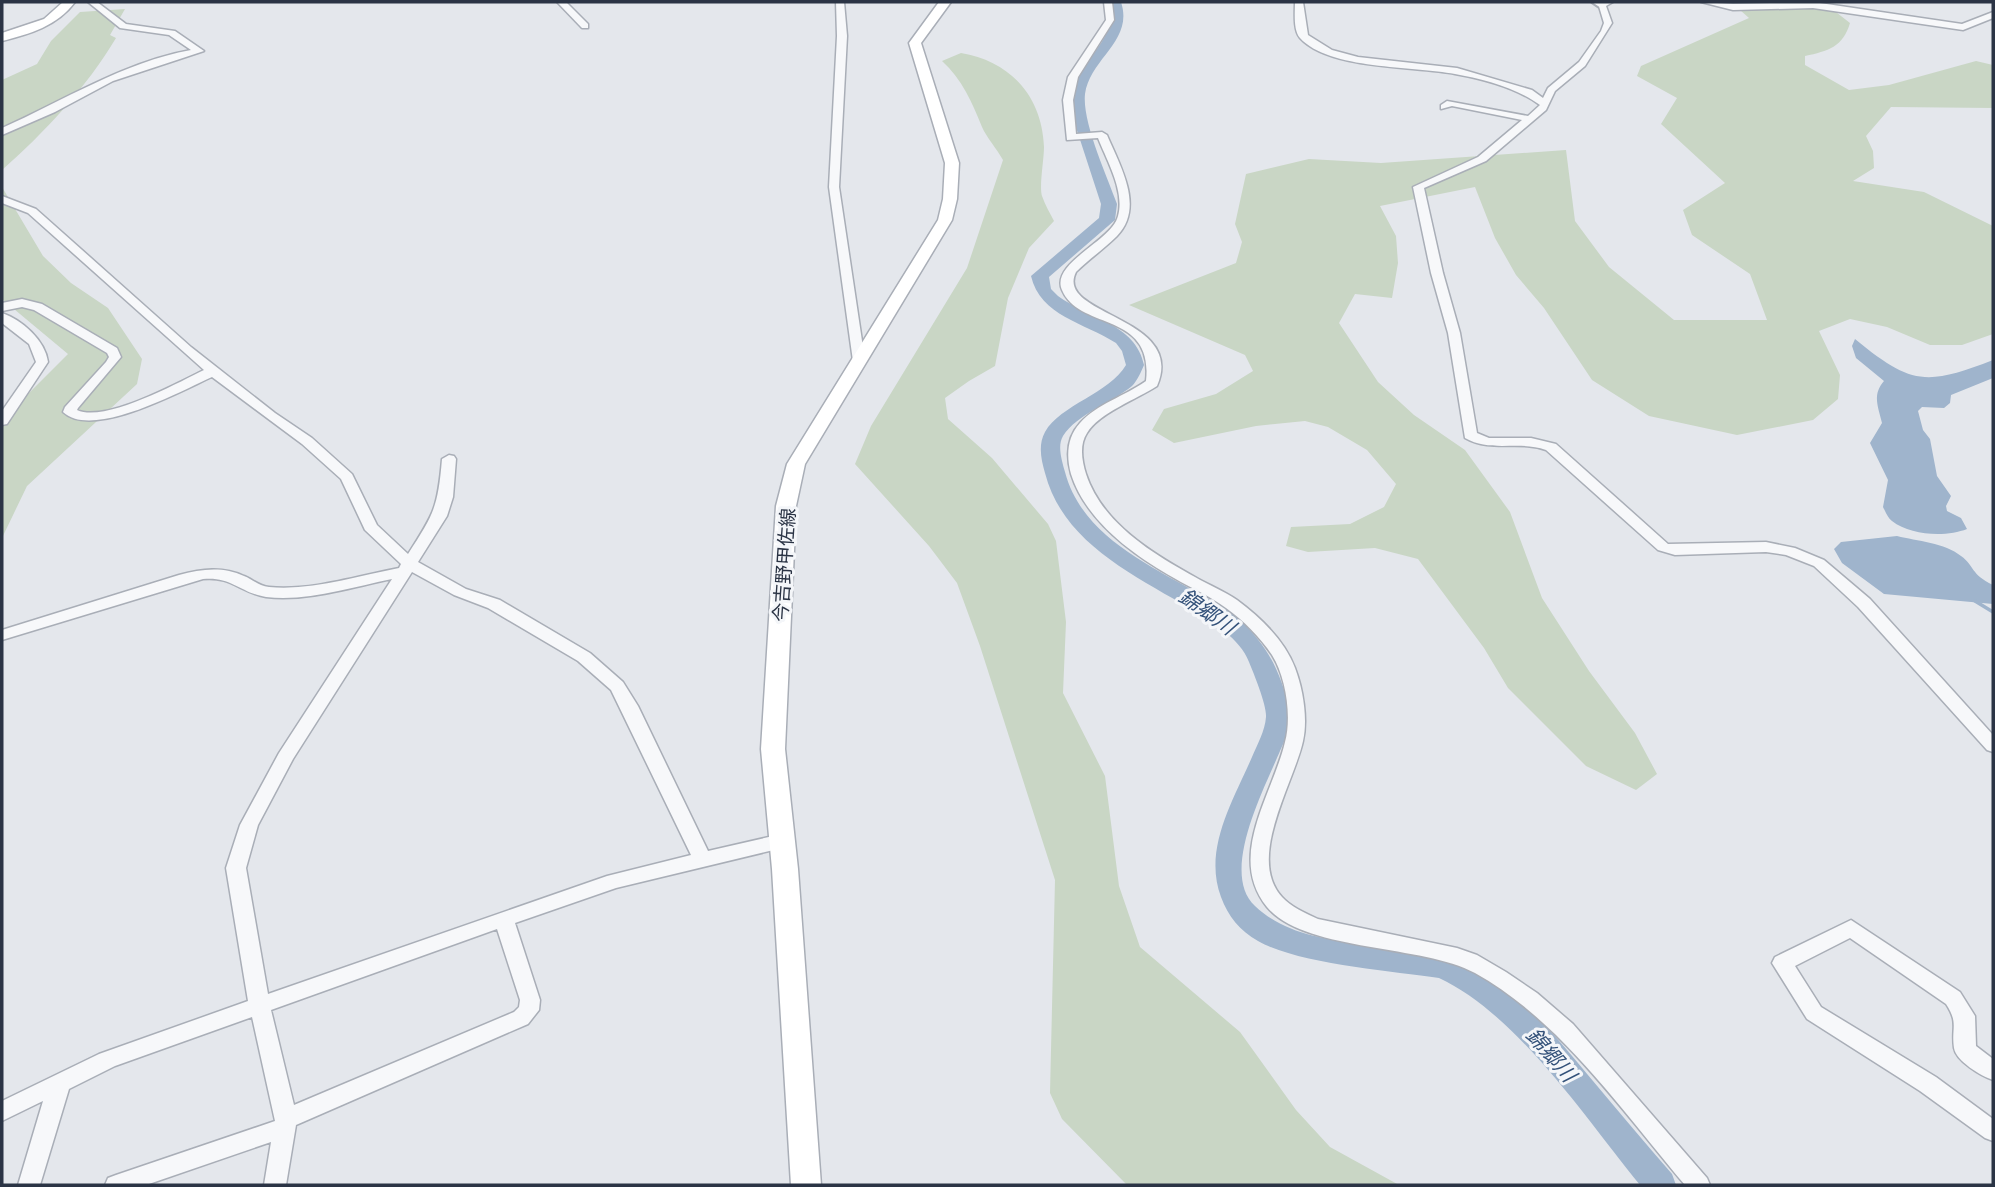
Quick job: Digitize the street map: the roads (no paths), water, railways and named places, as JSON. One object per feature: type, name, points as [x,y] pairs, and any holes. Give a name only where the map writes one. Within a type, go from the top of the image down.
[{"type":"main road","points":[[2,37],[48,22],[61,15],[69,2]]},
{"type":"main road","name":"今吉野甲佐線","points":[[806,1185],[773,749],[786,506],[796,464],[945,220],[953,179],[950,150],[915,43],[945,2]]},
{"type":"street","points":[[2,132],[110,79],[177,55],[199,51],[172,33],[123,26],[92,2]]},
{"type":"street","points":[[561,2],[585,26]]},
{"type":"street","points":[[840,2],[842,36],[834,187],[859,361]]},
{"type":"street","points":[[1108,2],[1110,20],[1073,77],[1068,120],[1071,138],[1102,135],[1123,192],[1124,215],[1110,237],[1073,267],[1067,278],[1067,288],[1074,298],[1120,322],[1142,340],[1152,354],[1156,370],[1152,383],[1088,423],[1080,433],[1074,452],[1078,474],[1094,506],[1118,534],[1159,564],[1232,604],[1260,630],[1285,662],[1293,694],[1296,729],[1266,817],[1261,856],[1262,883],[1275,903],[1301,920],[1329,929],[1457,956],[1485,970],[1529,1000],[1566,1030],[1699,1185]]},
{"type":"street","points":[[1299,2],[1301,31],[1313,45],[1357,60],[1457,71],[1489,78],[1529,92],[1545,104]]},
{"type":"street","points":[[1705,2],[1734,7],[1814,5],[1963,27],[1993,15]]},
{"type":"street","points":[[1602,3],[1608,23],[1605,31],[1582,64],[1551,90],[1545,104],[1482,159],[1418,187],[1437,273],[1454,333],[1470,435],[1486,443],[1541,441],[1552,447],[1663,547],[1675,550],[1766,547],[1790,551],[1819,563],[1864,603],[1993,746]]},
{"type":"street","points":[[1444,107],[1450,103],[1530,119]]},
{"type":"street","points":[[2,200],[32,211],[213,371],[307,441],[347,477],[370,527],[406,568],[494,604],[584,657],[617,686],[702,859]]},
{"type":"street","points":[[2,307],[22,303],[38,307],[112,351],[115,357],[111,364],[72,407],[70,412],[75,417],[83,419],[114,413],[213,371]]},
{"type":"street","points":[[2,317],[31,337],[42,353],[42,362],[2,421]]},
{"type":"street","points":[[275,1185],[286,1123],[258,1004],[236,868],[248,825],[285,757],[440,516],[446,497],[449,459]]},
{"type":"street","points":[[2,635],[185,578],[210,573],[235,577],[250,588],[265,592],[292,591],[406,568]]},
{"type":"street","points":[[2,1111],[107,1060],[258,1004],[614,881],[782,841]]},
{"type":"street","points":[[116,1185],[286,1123],[521,1018],[529,1010],[530,1000],[504,919]]},
{"type":"street","points":[[1993,1071],[1965,1050],[1965,1016],[1953,998],[1851,928],[1782,963],[1814,1013],[1928,1084],[1993,1130]]},
{"type":"street","points":[[29,1185],[60,1082]]},
{"type":"water","points":[[1855,339],[1891,365],[1920,377],[1951,374],[1993,360],[1993,378],[1951,395],[1950,403],[1944,408],[1922,407],[1918,411],[1923,430],[1930,439],[1937,476],[1951,496],[1946,506],[1947,511],[1961,518],[1967,529],[1929,534],[1900,526],[1887,514],[1883,507],[1888,480],[1870,443],[1882,423],[1877,396],[1884,381],[1856,358],[1852,346]]},
{"type":"water","points":[[1897,536],[1939,545],[1961,556],[1976,574],[1993,585],[1993,604],[1884,594],[1842,563],[1834,549],[1841,542]]},
{"type":"waterway","name":"錦郷川","points":[[1115,2],[1118,13],[1115,32],[1085,74],[1079,88],[1078,102],[1078,112],[1109,204],[1107,220],[1040,276],[1043,289],[1051,300],[1122,339],[1131,349],[1135,365],[1126,381],[1088,405],[1055,432],[1050,445],[1061,493],[1082,523],[1113,553],[1226,620],[1256,650],[1262,663],[1279,715],[1274,735],[1235,827],[1228,863],[1230,884],[1240,910],[1268,933],[1306,946],[1443,967],[1465,977],[1499,1001],[1531,1029],[1660,1185]]},
{"type":"waterway","points":[[1975,601],[1993,612]]}]
